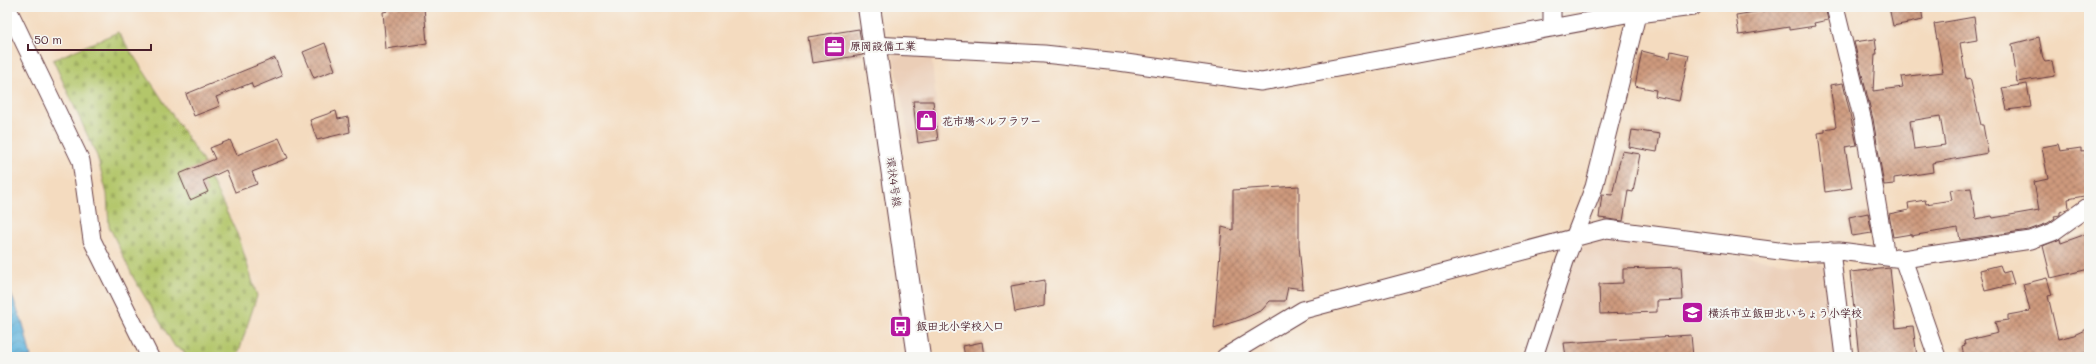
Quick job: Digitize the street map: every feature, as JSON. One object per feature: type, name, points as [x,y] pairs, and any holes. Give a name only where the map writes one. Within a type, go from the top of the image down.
[{"type":"main road","name":"環状4号線","points":[[869,7],[919,357]]},
{"type":"street","points":[[7,7],[81,161],[92,240],[150,357]]},
{"type":"street","points":[[1552,7],[1552,28]]},
{"type":"street","points":[[874,45],[1044,54],[1119,62],[1261,82],[1552,28],[1638,10],[1646,13],[1693,7]]},
{"type":"street","points":[[1835,7],[1895,258],[1937,357]]},
{"type":"street","points":[[1534,357],[1575,237],[1594,188],[1638,10]]},
{"type":"street","points":[[1225,357],[1303,310],[1607,229],[1794,252],[1831,251],[1895,258],[2031,240],[2053,232],[2089,206]]},
{"type":"street","points":[[1831,251],[1844,357]]},
{"type":"shaded area","points":[[892,51],[931,52],[940,143],[911,147]]},
{"type":"shaded area","name":"横浜市立飯田北いちょう小学校","points":[[1608,240],[1800,264],[1819,262],[1826,268],[1836,357],[1539,357],[1569,270],[1582,246]]},
{"type":"green space","points":[[118,32],[202,160],[239,238],[257,296],[237,357],[187,357],[183,350],[175,347],[133,277],[109,226],[107,194],[97,156],[53,60]]},
{"type":"water","points":[[7,284],[23,324],[31,357],[7,357]]},
{"type":"building","points":[[388,7],[424,7],[427,43],[386,49],[383,12],[388,11]]},
{"type":"building","points":[[1787,7],[1825,7],[1828,20],[1814,23],[1815,26],[1789,30],[1789,27],[1739,35],[1736,15]]},
{"type":"building","points":[[1889,7],[1921,7],[1923,20],[1893,26]]},
{"type":"building","points":[[1974,17],[1977,40],[1960,43],[1966,79],[1970,78],[1981,125],[1983,125],[1988,153],[1932,163],[1933,172],[1894,178],[1894,184],[1884,185],[1873,119],[1854,42],[1875,39],[1877,54],[1875,54],[1873,91],[1903,87],[1901,77],[1943,72],[1934,24]],"holes":[[[1940,116],[1945,145],[1914,149],[1910,121]]]},
{"type":"building","name":"原岡設備工業","points":[[859,29],[863,55],[812,63],[808,37]]},
{"type":"building","points":[[2039,37],[2043,59],[2045,62],[2052,61],[2055,76],[2017,82],[2012,44]]},
{"type":"building","points":[[325,43],[335,70],[314,78],[303,52]]},
{"type":"building","points":[[1642,51],[1670,58],[1671,51],[1689,55],[1679,101],[1655,96],[1656,90],[1635,86]]},
{"type":"building","points":[[275,58],[282,76],[253,88],[251,83],[216,97],[220,106],[194,116],[186,94]]},
{"type":"building","points":[[1843,83],[1857,145],[1845,147],[1852,188],[1825,192],[1818,133],[1825,132],[1825,129],[1836,127],[1830,85]]},
{"type":"building","points":[[2027,84],[2031,107],[2007,110],[2002,88]]},
{"type":"building","name":"花市場ベルフラワー","points":[[913,101],[933,101],[938,140],[918,143]]},
{"type":"building","points":[[336,111],[338,119],[348,117],[350,132],[317,140],[310,120]]},
{"type":"building","points":[[1632,130],[1660,134],[1657,152],[1629,147]]},
{"type":"building","points":[[279,138],[288,158],[252,172],[257,184],[235,192],[226,170],[203,181],[208,192],[190,200],[179,174],[215,159],[210,148],[230,140],[237,155]]},
{"type":"building","points":[[2058,144],[2060,151],[2081,148],[2081,152],[2089,151],[2089,195],[2068,199],[2069,208],[2060,212],[2060,215],[2054,216],[2055,218],[2048,223],[2029,230],[1960,240],[1958,228],[1911,236],[1911,234],[1893,237],[1889,214],[1909,210],[1908,203],[1925,200],[1926,204],[1952,200],[1950,190],[1971,188],[1976,219],[1992,216],[1993,218],[2039,210],[2034,182],[2048,179],[2042,147]]},
{"type":"building","points":[[1622,151],[1640,154],[1633,192],[1628,191],[1623,221],[1599,218],[1602,194],[1612,195]]},
{"type":"building","points":[[1299,186],[1299,245],[1303,289],[1288,287],[1285,301],[1270,301],[1262,310],[1243,319],[1214,328],[1222,227],[1233,230],[1233,190]]},
{"type":"building","points":[[1868,213],[1872,233],[1852,236],[1849,217]]},
{"type":"building","points":[[2089,233],[2089,269],[2051,278],[2043,246],[2060,239],[2061,243]]},
{"type":"building","points":[[2000,265],[2003,273],[2010,271],[2014,284],[1985,291],[1980,270]]},
{"type":"building","points":[[1681,267],[1683,300],[1657,301],[1657,312],[1600,314],[1599,284],[1623,283],[1623,269]]},
{"type":"building","points":[[1890,268],[1896,328],[1913,326],[1917,357],[1859,357],[1850,272]]},
{"type":"building","points":[[2047,278],[2052,295],[2048,296],[2058,339],[2074,335],[2089,328],[2089,352],[2069,357],[1964,357],[1962,346],[1965,345],[1964,341],[1998,333],[1995,322],[2008,320],[2008,315],[2030,311],[2023,284]]},
{"type":"building","points":[[1045,280],[1044,306],[1015,312],[1011,286]]},
{"type":"building","points":[[1691,335],[1693,357],[1566,357],[1564,343]]},
{"type":"building","points":[[982,342],[984,357],[965,357],[963,346]]},
{"type":"place","name":"原岡設備工業","points":[[835,46]]},
{"type":"place","name":"花市場ベルフラワー","points":[[926,121]]},
{"type":"place","name":"横浜市立飯田北いちょう小学校","points":[[1693,313]]},
{"type":"place","name":"飯田北小学校入口","points":[[900,326]]}]
